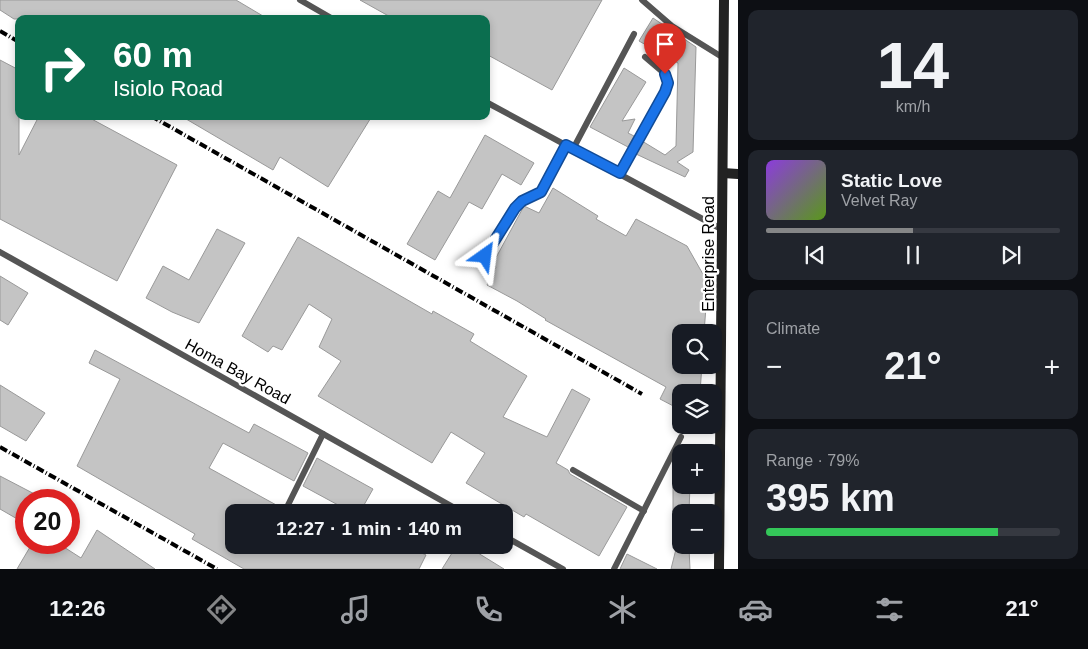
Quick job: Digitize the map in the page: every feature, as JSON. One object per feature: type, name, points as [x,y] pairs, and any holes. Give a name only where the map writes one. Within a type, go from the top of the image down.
[{"type":"main road","name":"Enterprise Road","points":[[719,569],[724,0]]},
{"type":"main road","points":[[723,173],[738,174]]},
{"type":"lane","points":[[300,0],[326,15]]},
{"type":"lane","points":[[642,0],[672,26],[722,57]]},
{"type":"lane","points":[[485,256],[515,208],[522,201],[541,192],[634,34]]},
{"type":"lane","points":[[620,173],[665,92],[668,83],[665,74],[645,57]]},
{"type":"lane","points":[[490,104],[723,230]]},
{"type":"lane","name":"Homa Bay Road","points":[[0,252],[448,504]]},
{"type":"lane","points":[[288,504],[323,434]]},
{"type":"lane","points":[[614,569],[681,437]]},
{"type":"lane","points":[[573,470],[644,511]]},
{"type":"lane","points":[[513,541],[563,569]]},
{"type":"building","points":[[0,0],[236,0],[261,15],[15,15],[14,19],[0,10]]},
{"type":"building","points":[[360,0],[602,0],[552,90],[490,56],[490,15],[387,15]]},
{"type":"building","points":[[653,18],[696,47],[693,152],[677,162],[689,170],[685,177],[636,154],[642,141],[665,155],[676,146],[678,63],[639,41]]},
{"type":"building","points":[[0,60],[15,68],[15,120],[19,120],[19,155],[37,120],[93,120],[177,165],[117,281],[0,219]]},
{"type":"building","points":[[624,68],[646,82],[622,121],[635,119],[628,133],[634,136],[628,147],[590,127]]},
{"type":"building","points":[[188,120],[370,120],[328,187],[280,157],[273,170]]},
{"type":"building","points":[[485,135],[534,163],[521,185],[502,174],[482,209],[469,202],[435,260],[407,244],[438,191],[450,198]]},
{"type":"building","points":[[553,188],[598,216],[596,219],[626,236],[636,219],[687,246],[708,283],[705,324],[672,324],[672,374],[701,374],[701,384],[672,384],[672,405],[660,399],[666,387],[545,320],[517,301],[487,285],[496,267],[492,265],[524,206],[539,213]]},
{"type":"building","points":[[217,229],[245,243],[199,323],[172,312],[146,298],[163,266],[189,280]]},
{"type":"building","points":[[298,237],[432,314],[433,311],[474,334],[470,341],[527,376],[503,417],[547,437],[572,389],[590,399],[556,463],[568,470],[570,474],[627,507],[599,556],[526,514],[524,517],[513,511],[513,504],[502,504],[466,483],[485,453],[451,432],[432,463],[318,396],[341,361],[319,347],[332,319],[309,304],[282,350],[273,346],[268,352],[242,336]]},
{"type":"building","points":[[0,276],[28,293],[8,325],[0,320]]},
{"type":"building","points":[[95,350],[249,433],[254,424],[308,453],[294,481],[223,443],[209,468],[274,504],[225,504],[225,554],[424,554],[426,555],[419,569],[244,569],[192,539],[195,534],[77,466],[120,379],[89,363]]},
{"type":"building","points":[[0,385],[45,413],[26,441],[0,426]]},
{"type":"building","points":[[317,458],[373,489],[365,504],[336,504],[303,486]]},
{"type":"building","points":[[0,476],[25,489],[15,489],[15,518],[0,509]]},
{"type":"building","points":[[673,494],[690,494],[689,504],[673,504]]},
{"type":"building","points":[[97,530],[155,569],[17,569],[26,554],[75,554],[81,558]]},
{"type":"building","points":[[451,554],[480,554],[504,569],[442,569]]},
{"type":"building","points":[[627,554],[657,569],[620,569]]},
{"type":"building","points":[[675,554],[689,554],[690,569],[671,569]]},
{"type":"railway","points":[[0,31],[15,40]]},
{"type":"railway","points":[[158,120],[642,394]]},
{"type":"railway","points":[[0,447],[217,569]]},
{"type":"route","points":[[485,256],[515,208],[522,201],[541,192],[566,145],[620,173],[665,92],[668,83],[665,74]]}]
